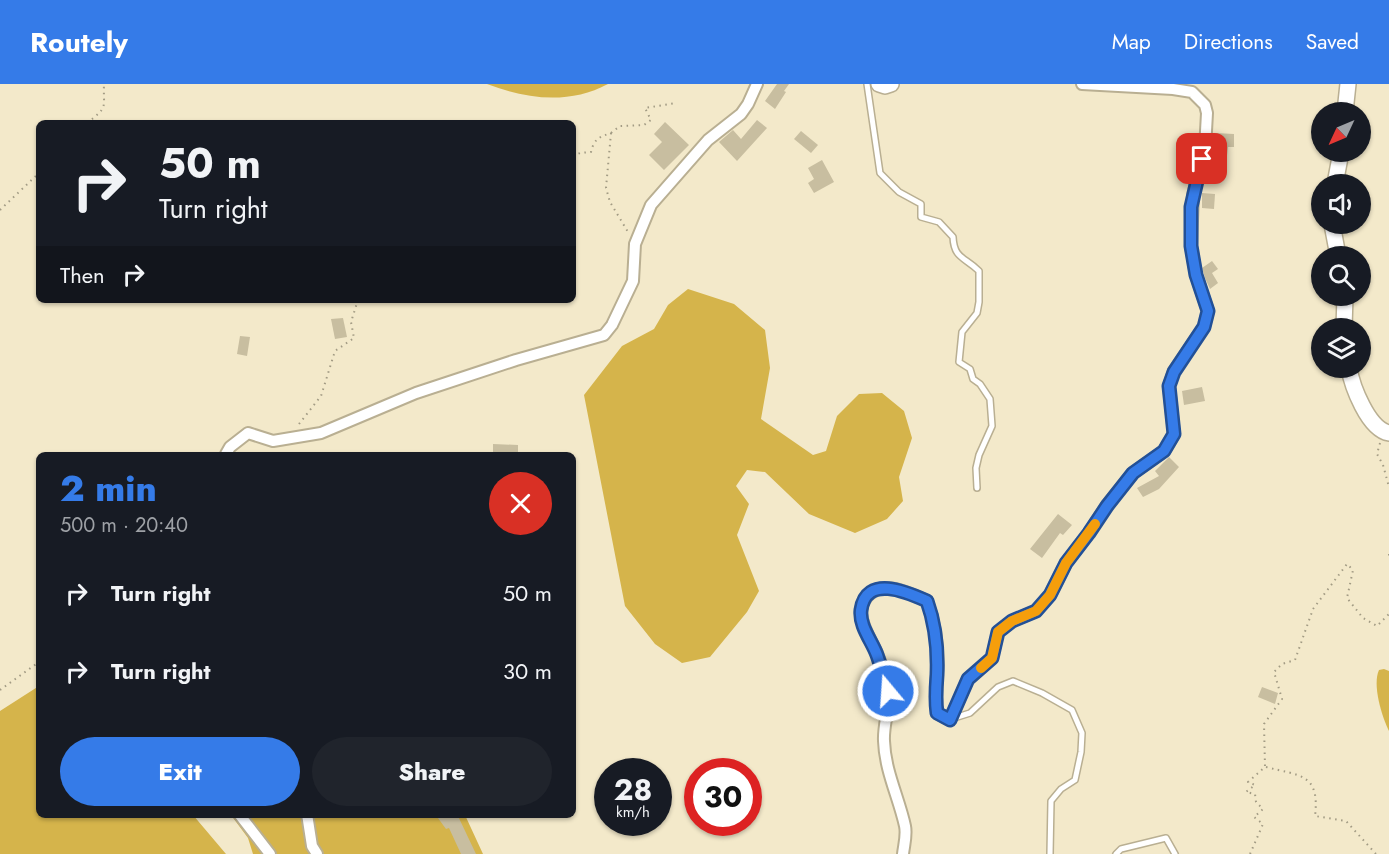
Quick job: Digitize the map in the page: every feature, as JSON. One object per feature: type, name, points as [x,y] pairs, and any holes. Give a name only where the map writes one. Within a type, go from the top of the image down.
[{"type":"main road","points":[[879,84],[885,86],[891,84]]},
{"type":"main road","points":[[1346,102],[1347,84]]},
{"type":"main road","points":[[1351,378],[1374,425],[1386,432]]},
{"type":"street","points":[[227,452],[248,433],[273,441],[321,433],[416,393],[516,360],[604,335],[612,325],[633,281],[635,244],[651,205],[708,140],[741,114],[757,84]]},
{"type":"street","points":[[903,854],[906,828],[894,794],[884,741],[888,716],[888,691],[876,652],[866,634],[860,611],[866,597],[878,588],[893,589],[927,601],[934,621],[937,643],[935,697],[937,713],[950,720],[968,679],[992,658],[998,632],[1012,621],[1036,611],[1050,595],[1066,563],[1133,473],[1164,451],[1174,434],[1169,386],[1174,372],[1204,327],[1208,311],[1196,275],[1191,246],[1193,195],[1205,149],[1207,114],[1205,105],[1192,92],[1082,84]]},
{"type":"street","points":[[242,818],[270,854]]},
{"type":"street","points":[[308,818],[312,846],[317,854]]},
{"type":"lane","points":[[867,84],[880,173],[899,192],[921,204],[921,217],[939,222],[953,237],[953,248],[960,259],[970,263],[979,271],[977,313],[962,332],[959,362],[970,369],[973,379],[980,384],[990,399],[992,426],[979,455],[976,468],[977,488]]},
{"type":"lane","points":[[950,720],[970,713],[998,687],[1013,681],[1042,693],[1072,710],[1082,733],[1081,752],[1075,780],[1061,789],[1051,801],[1050,854]]},
{"type":"lane","points":[[1116,854],[1121,849],[1166,838],[1175,854]]},
{"type":"path","points":[[91,120],[104,107],[104,84]]},
{"type":"path","points":[[576,155],[591,152],[593,143],[598,138],[620,126],[645,125],[651,120],[645,108],[676,103]]},
{"type":"path","points":[[610,133],[606,176],[608,195],[635,244]]},
{"type":"path","points":[[0,210],[36,176]]},
{"type":"path","points":[[288,438],[321,396],[335,351],[354,338],[351,322],[357,303]]},
{"type":"path","points":[[1386,432],[1377,454],[1383,465],[1389,487]]},
{"type":"path","points":[[1265,767],[1263,724],[1282,699],[1274,672],[1282,664],[1295,660],[1313,609],[1347,564],[1353,570],[1347,598],[1363,618],[1377,626],[1389,614]]},
{"type":"path","points":[[0,690],[36,665]]},
{"type":"path","points":[[1250,854],[1263,824],[1254,817],[1263,809],[1256,802],[1255,794],[1246,792],[1255,785],[1248,782],[1265,767]]},
{"type":"path","points":[[1265,767],[1305,777],[1314,788],[1317,805],[1315,816],[1346,820],[1376,854]]},
{"type":"shaded area","points":[[487,84],[608,84],[578,95],[547,98],[517,93]]},
{"type":"shaded area","points":[[688,289],[734,304],[765,330],[770,368],[761,419],[813,455],[826,451],[837,416],[859,394],[882,393],[904,411],[912,438],[899,477],[903,501],[887,519],[855,533],[809,514],[765,472],[747,470],[736,486],[749,504],[737,535],[759,591],[747,612],[710,657],[682,663],[655,644],[625,606],[584,395],[622,346],[654,329],[668,305]]},
{"type":"shaded area","points":[[1379,670],[1389,671],[1389,731],[1377,692],[1377,676]]},
{"type":"shaded area","points":[[36,688],[36,818],[196,818],[226,854],[0,854],[0,711]]},
{"type":"shaded area","points":[[233,818],[466,818],[483,854],[253,854],[248,838]]},
{"type":"building","points":[[777,84],[789,84],[775,109],[765,101]]},
{"type":"building","points":[[757,120],[767,128],[737,161],[719,142],[733,130],[741,139]]},
{"type":"building","points":[[665,122],[689,145],[664,170],[649,155],[662,142],[654,134]]},
{"type":"building","points":[[801,131],[818,145],[811,153],[794,139]]},
{"type":"building","points":[[1216,133],[1234,134],[1234,147],[1228,147],[1225,172],[1208,170],[1212,150],[1215,150]]},
{"type":"building","points":[[822,160],[834,182],[814,193],[808,183],[814,179],[808,168]]},
{"type":"building","points":[[1202,193],[1215,194],[1214,209],[1202,208]]},
{"type":"building","points":[[1212,261],[1218,269],[1212,273],[1218,283],[1210,289],[1202,268]]},
{"type":"building","points":[[343,318],[347,337],[335,339],[331,319]]},
{"type":"building","points":[[240,336],[250,337],[247,356],[237,354]]},
{"type":"building","points":[[1202,387],[1205,401],[1184,405],[1182,391]]},
{"type":"building","points":[[493,444],[518,445],[518,452],[493,452]]},
{"type":"building","points":[[1169,457],[1179,467],[1159,489],[1143,497],[1137,488],[1159,476],[1155,471]]},
{"type":"building","points":[[1058,514],[1072,525],[1063,535],[1060,533],[1042,558],[1030,549]]},
{"type":"building","points":[[1262,687],[1278,693],[1275,704],[1258,697]]},
{"type":"building","points":[[438,818],[459,818],[476,854],[461,854],[449,828],[446,829]]},
{"type":"slow traffic","points":[[981,668],[992,658],[998,632],[1012,621],[1036,611],[1050,595],[1066,563],[1095,524]]},
{"type":"route","points":[[888,691],[876,652],[866,634],[860,611],[866,597],[878,588],[893,589],[927,601],[934,621],[937,643],[935,697],[937,713],[950,720],[968,679],[992,658],[998,632],[1012,621],[1036,611],[1050,595],[1066,563],[1133,473],[1164,451],[1174,434],[1169,386],[1174,372],[1204,327],[1208,311],[1196,275],[1191,246],[1191,207],[1202,159]]}]
